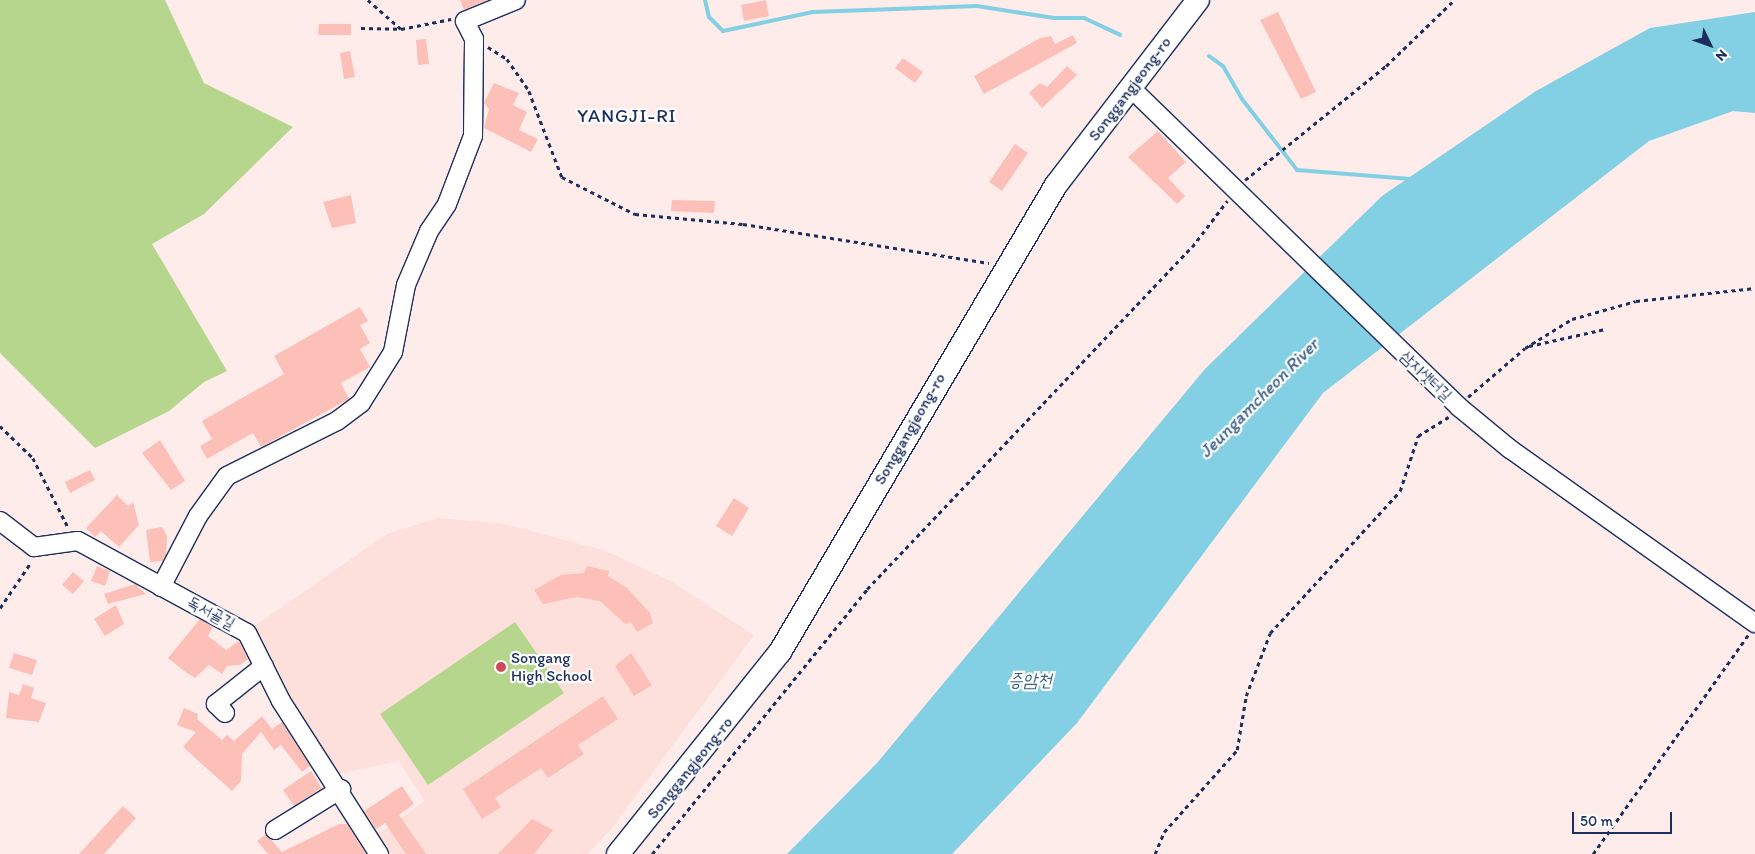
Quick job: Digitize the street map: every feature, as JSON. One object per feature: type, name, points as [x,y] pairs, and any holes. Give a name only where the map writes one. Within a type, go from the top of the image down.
[{"type":"main road","name":"Songgangjeong-ro","points":[[618,854],[780,652],[1005,265],[1056,185],[1131,88],[1191,2]]},
{"type":"street","points":[[162,586],[198,516],[227,476],[337,421],[361,403],[393,352],[406,285],[429,231],[447,204],[473,136],[474,39],[465,21],[516,0]]},
{"type":"street","name":"삼지샛터길","points":[[1131,88],[1459,407],[1510,449],[1755,624]]},
{"type":"street","points":[[0,521],[39,548],[78,541]]},
{"type":"street","name":"독서골길","points":[[78,541],[247,633],[281,701],[341,789],[380,854]]},
{"type":"street","points":[[224,713],[216,704],[264,666]]},
{"type":"street","points":[[275,830],[341,789]]},
{"type":"path","points":[[368,0],[401,29]]},
{"type":"path","points":[[652,854],[867,589],[1192,247],[1235,189],[1386,66],[1454,0]]},
{"type":"path","points":[[361,28],[401,29],[447,19],[465,21]]},
{"type":"path","points":[[474,39],[507,59],[529,91],[562,177],[635,214],[743,224],[1005,265]]},
{"type":"path","points":[[1155,854],[1164,832],[1237,750],[1246,696],[1270,633],[1400,491],[1418,436],[1459,407],[1525,348],[1572,318],[1607,307],[1755,288]]},
{"type":"path","points":[[1525,348],[1572,333],[1605,329]]},
{"type":"path","points":[[0,426],[33,458],[59,515],[78,541]]},
{"type":"path","points":[[0,608],[39,548]]},
{"type":"path","points":[[1593,854],[1755,624]]},
{"type":"shaded area","name":"Songang High School","points":[[438,518],[504,524],[606,551],[670,581],[754,635],[612,828],[587,854],[387,854],[375,836],[425,801],[399,761],[337,774],[288,699],[253,627],[387,534]]},
{"type":"green space","points":[[0,0],[165,0],[204,83],[293,127],[204,214],[152,244],[227,371],[204,382],[169,411],[95,448],[0,353]]},
{"type":"green space","points":[[515,622],[564,693],[428,785],[380,714]]},
{"type":"water","name":"증암천","points":[[1755,12],[1755,113],[1733,111],[1649,141],[1323,393],[1077,723],[952,854],[787,854],[877,763],[1205,369],[1382,196],[1536,91],[1650,28]]},
{"type":"building","points":[[460,0],[488,0],[464,10]]},
{"type":"building","points":[[766,0],[769,16],[744,21],[741,5]]},
{"type":"building","points":[[1278,12],[1316,92],[1301,99],[1260,20]]},
{"type":"building","points":[[319,24],[351,24],[351,35],[318,35]]},
{"type":"building","points":[[1073,35],[1077,43],[984,94],[974,76],[1040,38],[1051,36],[1055,44]]},
{"type":"building","points":[[426,39],[429,64],[418,65],[416,40]]},
{"type":"building","points":[[350,51],[355,77],[344,79],[340,53]]},
{"type":"building","points":[[903,58],[923,72],[915,83],[895,68]]},
{"type":"building","points":[[1067,66],[1077,75],[1042,108],[1029,93],[1040,83],[1047,87]]},
{"type":"building","points":[[494,83],[519,93],[513,105],[527,112],[519,130],[538,139],[531,152],[484,128],[489,109],[484,103]]},
{"type":"building","points":[[1158,131],[1186,162],[1168,178],[1185,196],[1177,204],[1128,157]]},
{"type":"building","points":[[1015,144],[1028,153],[1002,191],[989,182]]},
{"type":"building","points":[[351,195],[356,223],[332,228],[323,202]]},
{"type":"building","points":[[672,200],[715,201],[714,213],[671,211]]},
{"type":"building","points":[[360,307],[368,321],[360,325],[370,343],[360,349],[370,367],[341,383],[349,399],[261,447],[253,433],[207,459],[200,446],[212,439],[202,421],[284,374],[274,356]]},
{"type":"building","points":[[160,440],[185,481],[171,490],[142,453]]},
{"type":"building","points":[[90,470],[95,480],[70,493],[65,482]]},
{"type":"building","points":[[117,495],[128,506],[133,502],[139,525],[119,547],[101,531],[95,537],[86,528]]},
{"type":"building","points":[[734,498],[749,508],[732,536],[716,526]]},
{"type":"building","points":[[162,527],[167,536],[166,555],[163,561],[150,562],[146,530]]},
{"type":"building","points":[[97,566],[110,571],[105,586],[91,581]]},
{"type":"building","points":[[587,566],[609,571],[608,576],[627,588],[650,613],[653,623],[637,632],[631,622],[625,624],[600,601],[577,597],[543,604],[534,590],[561,575],[584,573]]},
{"type":"building","points":[[73,572],[84,581],[73,594],[62,585]]},
{"type":"building","points":[[135,584],[146,594],[108,604],[104,594]]},
{"type":"building","points":[[116,605],[124,624],[105,636],[94,619]]},
{"type":"building","points":[[200,619],[213,627],[208,636],[226,650],[239,641],[248,659],[240,665],[227,666],[222,674],[209,665],[195,678],[168,658]]},
{"type":"building","points":[[14,653],[37,660],[32,675],[9,668]]},
{"type":"building","points":[[631,653],[652,685],[634,696],[615,666]]},
{"type":"building","points":[[23,684],[34,688],[31,698],[46,703],[39,722],[6,718],[9,692],[19,695]]},
{"type":"building","name":"Songang High School","points":[[603,696],[618,719],[578,745],[584,754],[548,778],[541,768],[495,798],[501,807],[482,819],[463,789]]},
{"type":"building","points":[[184,708],[198,714],[197,719],[222,740],[227,735],[234,741],[262,716],[272,729],[282,722],[310,766],[302,772],[281,745],[274,750],[261,732],[242,754],[241,781],[232,791],[183,747],[196,732],[177,725]]},
{"type":"building","points":[[311,771],[322,788],[294,806],[283,790]]},
{"type":"building","points":[[402,786],[414,804],[399,815],[426,854],[406,854],[385,823],[376,829],[364,811]]},
{"type":"building","points":[[123,806],[136,818],[104,854],[79,854]]},
{"type":"building","points":[[532,819],[553,830],[534,854],[498,854]]},
{"type":"building","points":[[339,824],[347,824],[366,854],[268,854],[257,841],[266,834],[282,852]]},
{"type":"waterway","points":[[705,0],[709,17],[723,31],[813,12],[977,6],[1054,18],[1084,18],[1120,35]]},
{"type":"waterway","points":[[1209,56],[1223,66],[1242,99],[1297,170],[1411,179]]},
{"type":"place","name":"Songang High School","points":[[501,667]]},
{"type":"district","name":"YANGJI-RI","points":[[627,116]]},
{"type":"water label","name":"Jeungamcheon River","points":[[1259,398]]}]
